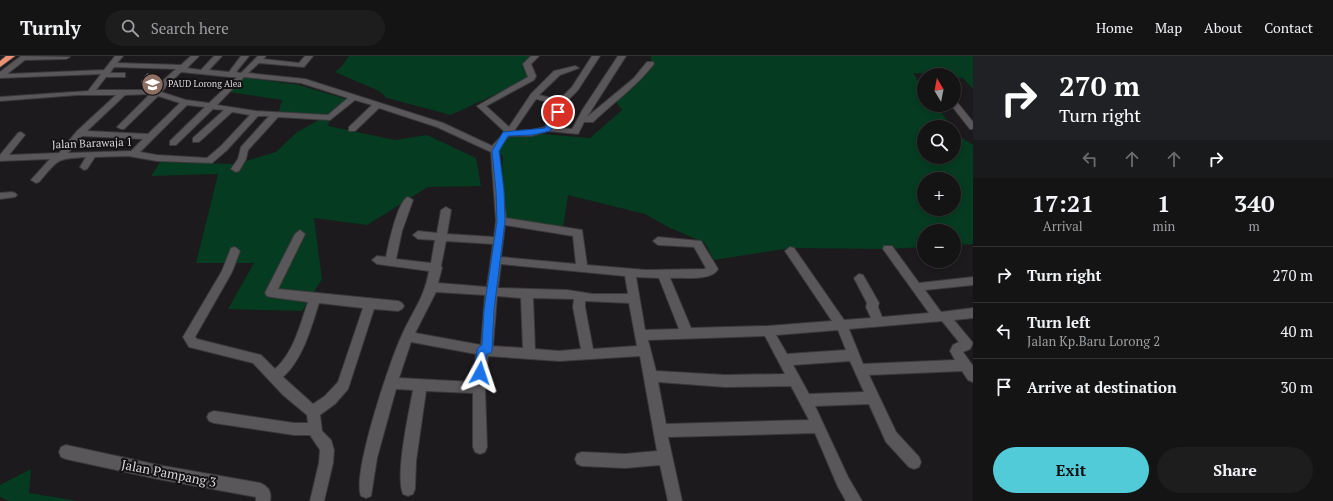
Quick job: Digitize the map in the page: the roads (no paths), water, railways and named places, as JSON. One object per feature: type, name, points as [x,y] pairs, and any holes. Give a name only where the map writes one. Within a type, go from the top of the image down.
[{"type":"highway","points":[[0,65],[11,56]]},
{"type":"street","points":[[91,92],[120,56]]},
{"type":"street","points":[[140,65],[149,56]]},
{"type":"street","points":[[121,127],[195,56]]},
{"type":"street","points":[[203,72],[218,56]]},
{"type":"street","points":[[230,75],[245,56]]},
{"type":"street","points":[[173,142],[259,58],[299,66],[310,56]]},
{"type":"street","points":[[506,134],[481,106],[531,78],[532,76],[527,64],[535,56]]},
{"type":"street","points":[[548,129],[561,103],[572,91],[596,56]]},
{"type":"street","points":[[506,134],[548,129],[575,132],[587,108],[596,97],[622,56]]},
{"type":"street","points":[[0,75],[25,57],[66,57]]},
{"type":"street","points":[[581,122],[590,120],[617,95],[637,80],[650,64]]},
{"type":"street","points":[[112,65],[182,68],[203,72],[302,82],[378,104],[440,125],[495,151]]},
{"type":"street","points":[[480,447],[479,388],[501,221],[500,191],[495,151],[534,96],[557,73],[575,68]]},
{"type":"street","points":[[0,75],[122,75]]},
{"type":"street","points":[[0,99],[91,92],[156,92],[185,102],[256,113],[330,118],[354,97]]},
{"type":"street","points":[[36,180],[80,133],[123,92]]},
{"type":"street","points":[[534,96],[561,103]]},
{"type":"street","points":[[134,153],[185,102]]},
{"type":"street","points":[[352,128],[378,104]]},
{"type":"street","points":[[196,140],[230,109]]},
{"type":"street","points":[[961,112],[973,127]]},
{"type":"street","name":"Jalan Barawaja 1","points":[[1,158],[91,156],[134,153],[157,158],[209,161],[256,113]]},
{"type":"street","points":[[236,169],[242,159],[244,149],[275,115]]},
{"type":"street","points":[[80,133],[150,137]]},
{"type":"street","points":[[1,158],[21,135]]},
{"type":"street","points":[[84,167],[91,156]]},
{"type":"street","points":[[0,196],[12,195]]},
{"type":"street","points":[[390,262],[397,232],[408,200]]},
{"type":"street","points":[[366,492],[370,458],[407,336],[432,287],[437,268],[440,236],[446,210]]},
{"type":"street","points":[[501,221],[578,233],[582,267]]},
{"type":"street","points":[[300,234],[274,284],[271,293],[398,306]]},
{"type":"street","points":[[418,235],[498,241]]},
{"type":"street","points":[[495,260],[663,275],[705,273],[713,269],[697,244],[658,241]]},
{"type":"street","points":[[888,249],[942,317],[967,343],[956,351],[973,376]]},
{"type":"street","points":[[235,251],[228,272],[190,334],[189,339],[193,343],[257,359],[274,377],[313,412],[315,429],[327,450],[326,463],[317,501]]},
{"type":"street","points":[[790,251],[841,325],[860,370],[892,437],[914,462]]},
{"type":"street","points":[[377,260],[437,268]]},
{"type":"street","points":[[630,273],[640,335],[676,501]]},
{"type":"street","points":[[663,275],[687,333]]},
{"type":"street","points":[[859,278],[873,303],[872,307],[879,322]]},
{"type":"street","points":[[917,287],[973,281]]},
{"type":"street","points":[[432,287],[491,290],[527,294],[567,294],[633,299]]},
{"type":"street","points":[[527,294],[529,354]]},
{"type":"street","points":[[580,296],[579,307],[588,355]]},
{"type":"street","points":[[274,377],[289,364],[304,331],[315,298]]},
{"type":"street","points":[[313,412],[330,400],[343,385],[370,304]]},
{"type":"street","points":[[640,335],[768,331],[942,317],[973,313]]},
{"type":"street","points":[[768,331],[819,426],[843,482],[855,501]]},
{"type":"street","points":[[407,336],[485,350],[559,356],[644,351]]},
{"type":"street","points":[[784,360],[854,355]]},
{"type":"street","points":[[860,370],[966,365]]},
{"type":"street","points":[[650,376],[732,382],[794,380]]},
{"type":"street","points":[[392,383],[420,386],[479,388]]},
{"type":"street","points":[[408,489],[409,461],[420,386]]},
{"type":"street","points":[[805,400],[874,398]]},
{"type":"street","points":[[214,417],[294,429],[315,429]]},
{"type":"street","points":[[660,431],[819,426]]},
{"type":"street","name":"Jalan Pampang 3","points":[[66,452],[158,472],[260,490],[264,495],[263,501]]},
{"type":"street","points":[[582,459],[626,461],[666,457]]},
{"type":"place","name":"PAUD Lorong Alea","points":[[152,84]]}]
